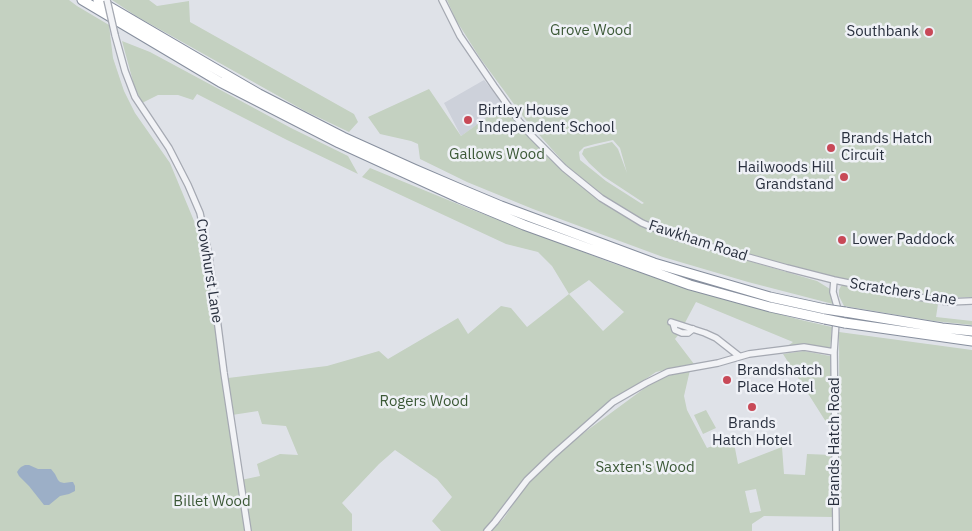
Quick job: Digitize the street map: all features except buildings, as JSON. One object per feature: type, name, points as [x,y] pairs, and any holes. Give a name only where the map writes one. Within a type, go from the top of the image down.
[{"type":"highway","points":[[82,0],[220,82],[339,143],[459,198],[524,225],[690,285],[770,307],[845,324],[972,341]]},
{"type":"highway","points":[[98,0],[259,94],[414,169],[510,210],[654,263],[770,297],[825,309],[972,331]]},
{"type":"street","name":"Crowhurst Lane","points":[[108,0],[125,71],[135,97],[169,148],[200,213],[209,256],[224,373],[248,531]]},
{"type":"street","name":"Fawkham Road","points":[[442,0],[460,36],[519,121],[564,168],[601,198],[642,222],[676,237],[834,280]]},
{"type":"street","name":"Scratchers Lane","points":[[834,280],[948,302],[972,301]]},
{"type":"street","points":[[487,531],[496,522],[527,480],[613,402],[668,372],[718,363],[749,354],[804,348],[834,352],[837,306],[833,292],[834,280]]},
{"type":"street","points":[[672,323],[675,330],[682,333],[688,333],[693,329],[706,333],[716,338],[739,356]]},
{"type":"street","points":[[729,359],[732,350]]},
{"type":"street","name":"Brands Hatch Road","points":[[834,352],[836,531]]},
{"type":"shaded area","name":"Birtley House Independent School","points":[[484,80],[504,105],[461,136],[444,103]]},
{"type":"green space","name":"Billet Wood","points":[[0,0],[69,0],[109,25],[113,58],[124,91],[135,113],[170,163],[204,245],[221,371],[248,531],[0,531]]},
{"type":"green space","points":[[112,0],[149,0],[157,6],[189,1],[190,22],[354,114],[358,122],[349,132],[305,111],[136,16]]},
{"type":"green space","name":"Brands Hatch Circuit","points":[[447,0],[972,0],[972,297],[944,298],[869,286],[738,253],[646,222],[605,197],[567,166],[525,119],[480,58],[456,20]],"holes":[[[613,140],[620,148],[627,173],[618,149],[612,142],[584,149],[582,154],[603,176],[644,203],[642,204],[606,181],[580,160],[579,152],[584,147]]]},
{"type":"green space","points":[[122,41],[150,52],[291,128],[348,156],[358,174],[197,94],[193,100],[178,95],[158,95],[142,103],[134,85]]},
{"type":"green space","name":"Gallows Wood","points":[[429,89],[461,136],[504,105],[529,137],[562,169],[599,200],[638,223],[705,248],[817,281],[830,289],[833,304],[663,257],[533,209],[467,182],[420,159],[418,144],[380,134],[368,117]]},
{"type":"green space","name":"Rogers Wood","points":[[370,168],[470,209],[612,263],[698,292],[832,327],[830,349],[789,345],[793,342],[696,302],[675,339],[694,364],[656,372],[604,407],[552,453],[483,531],[441,531],[432,521],[452,497],[437,479],[395,450],[342,503],[352,514],[352,531],[251,531],[241,480],[260,476],[257,464],[280,454],[298,455],[286,426],[262,424],[258,411],[232,415],[228,378],[327,366],[379,351],[388,359],[458,318],[468,334],[501,306],[511,308],[527,327],[569,294],[552,266],[538,252],[506,244],[362,177]],"holes":[[[589,280],[624,312],[603,331],[569,294]]]},
{"type":"green space","points":[[845,284],[938,304],[936,317],[972,321],[972,325],[934,321],[844,306],[839,296],[839,290]]},
{"type":"green space","points":[[839,332],[972,350],[972,531],[840,531]]},
{"type":"green space","points":[[804,351],[830,356],[833,433],[783,354]]},
{"type":"green space","name":"Saxten's Wood","points":[[690,370],[684,396],[687,410],[707,448],[733,438],[738,464],[782,447],[784,474],[805,475],[807,454],[833,455],[834,517],[764,516],[752,524],[752,531],[491,531],[504,518],[528,482],[562,449],[657,379]],"holes":[[[756,489],[761,511],[750,513],[745,491]]]},
{"type":"green space","points":[[706,410],[716,428],[703,434],[694,415]]},
{"type":"water","points":[[25,465],[38,469],[51,469],[60,482],[73,482],[75,491],[60,496],[49,505],[44,505],[17,472]]},
{"type":"place","name":"Southbank","points":[[929,32]]},
{"type":"place","name":"Birtley House Independent School","points":[[468,120]]},
{"type":"place","name":"Brands Hatch Circuit","points":[[831,148]]},
{"type":"place","name":"Hailwoods Hill Grandstand","points":[[844,177]]},
{"type":"place","name":"Lower Paddock","points":[[842,240]]},
{"type":"place","name":"Brandshatch Place Hotel","points":[[727,380]]},
{"type":"place","name":"Brands Hatch Hotel","points":[[752,407]]},
{"type":"park label","name":"Grove Wood","points":[[591,31]]}]
